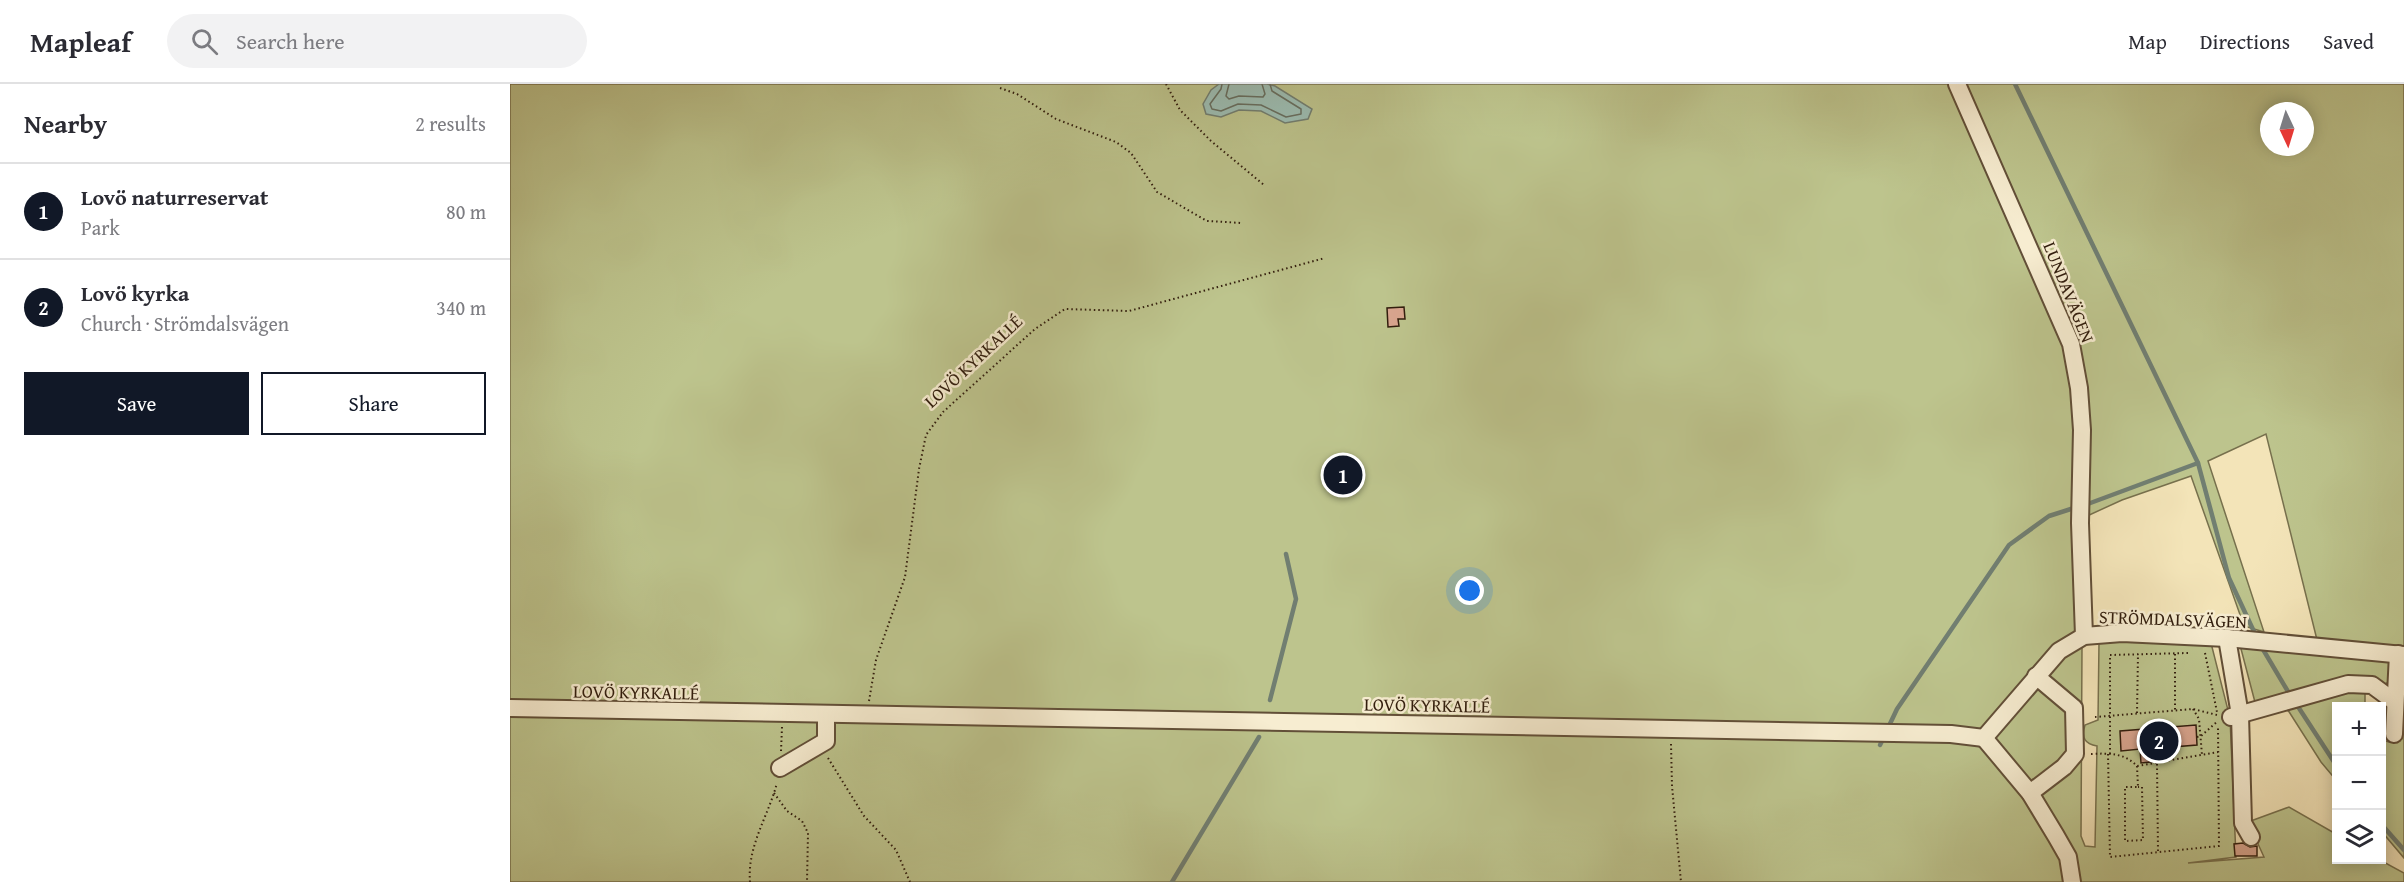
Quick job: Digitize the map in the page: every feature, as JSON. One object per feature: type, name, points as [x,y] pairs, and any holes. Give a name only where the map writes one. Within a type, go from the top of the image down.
[{"type":"street","name":"LUNDAVÄGEN","points":[[1957,84],[2071,344],[2079,388],[2082,430],[2080,523],[2084,636]]},
{"type":"street","name":"STRÖMDALSVÄGEN","points":[[1984,738],[2059,651],[2084,636],[2122,633],[2228,638],[2401,654]]},
{"type":"street","points":[[2228,638],[2226,717],[2243,824],[2251,837]]},
{"type":"street","points":[[2394,734],[2401,654]]},
{"type":"street","points":[[2030,793],[2064,767],[2075,754],[2074,708],[2036,676]]},
{"type":"street","points":[[2226,717],[2305,698],[2348,684],[2361,683],[2379,688],[2395,702]]},
{"type":"street","name":"LOVÖ KYRKALLÉ","points":[[510,708],[783,715],[869,714],[1951,734],[1984,738]]},
{"type":"street","points":[[780,768],[826,741],[826,714]]},
{"type":"street","points":[[1984,738],[2030,793],[2068,857],[2072,882]]},
{"type":"path","points":[[1166,84],[1180,110],[1211,141],[1264,185]]},
{"type":"path","points":[[1000,88],[1017,94],[1056,119],[1116,142],[1131,153],[1157,192],[1207,221],[1242,224]]},
{"type":"path","name":"LOVÖ KYRKALLÉ","points":[[869,714],[870,691],[876,660],[905,577],[917,480],[926,435],[943,412],[1035,329],[1065,309],[1129,311],[1326,258]]},
{"type":"path","points":[[2194,652],[2110,655],[2110,857],[2219,846],[2218,752],[2226,717],[2204,651]]},
{"type":"path","points":[[2137,713],[2138,654]]},
{"type":"path","points":[[2175,654],[2175,710]]},
{"type":"path","points":[[2095,717],[2193,709],[2226,717]]},
{"type":"path","points":[[2193,709],[2199,719],[2202,755]]},
{"type":"path","points":[[750,882],[749,867],[754,844],[774,793],[780,768],[783,715]]},
{"type":"path","points":[[2199,737],[2226,717]]},
{"type":"path","points":[[1671,729],[1672,786],[1681,882]]},
{"type":"path","points":[[826,741],[828,757],[834,769],[864,816],[896,849],[910,882]]},
{"type":"path","points":[[2137,766],[2218,752]]},
{"type":"path","points":[[2075,754],[2121,754],[2137,766],[2138,787]]},
{"type":"path","points":[[2157,764],[2158,851]]},
{"type":"path","points":[[2138,787],[2142,787],[2143,840],[2125,841],[2125,788],[2138,787]]},
{"type":"path","points":[[774,793],[787,811],[802,821],[808,833],[807,882]]},
{"type":"green space","points":[[510,84],[2404,84],[2404,858],[2386,837],[2386,741],[2402,739],[2402,675],[2385,684],[2368,679],[2256,706],[2240,645],[2320,652],[2266,434],[2208,461],[2264,632],[2244,626],[2191,476],[2122,500],[2087,516],[2082,647],[2081,836],[2085,846],[2095,847],[2097,746],[2085,740],[2084,733],[2085,725],[2098,720],[2099,642],[2211,643],[2230,718],[2236,857],[2188,863],[2264,857],[2248,822],[2289,807],[2332,832],[2332,864],[2386,863],[2404,873],[2404,882],[510,882]]},
{"type":"green space","points":[[2365,688],[2365,702],[2332,702],[2332,775],[2321,762],[2286,707]]},
{"type":"water","points":[[1219,84],[1275,86],[1312,109],[1308,119],[1285,123],[1261,111],[1239,110],[1221,117],[1206,114],[1203,104],[1211,90]]},
{"type":"building","points":[[1404,307],[1405,319],[1398,319],[1399,326],[1388,327],[1387,308]]},
{"type":"building","points":[[2196,725],[2197,745],[2160,748],[2161,761],[2141,763],[2140,749],[2121,751],[2120,731]]},
{"type":"building","points":[[2243,843],[2250,847],[2257,846],[2257,856],[2235,856],[2234,844]]},
{"type":"waterway","points":[[2015,84],[2198,463],[2229,578],[2256,636]]},
{"type":"waterway","points":[[2085,505],[2198,463]]},
{"type":"waterway","points":[[1888,728],[1897,709],[2009,545],[2049,516],[2077,507]]},
{"type":"waterway","points":[[1270,700],[1296,599],[1286,554]]},
{"type":"waterway","points":[[2261,646],[2290,695]]},
{"type":"waterway","points":[[2295,702],[2332,759]]},
{"type":"waterway","points":[[1880,745],[1885,735]]},
{"type":"waterway","points":[[1172,882],[1259,737]]},
{"type":"waterway","points":[[2386,830],[2404,850]]},
{"type":"place","name":"Lovö naturreservat","points":[[1343,475]]},
{"type":"place","name":"Lovö kyrka","points":[[2159,741]]}]
